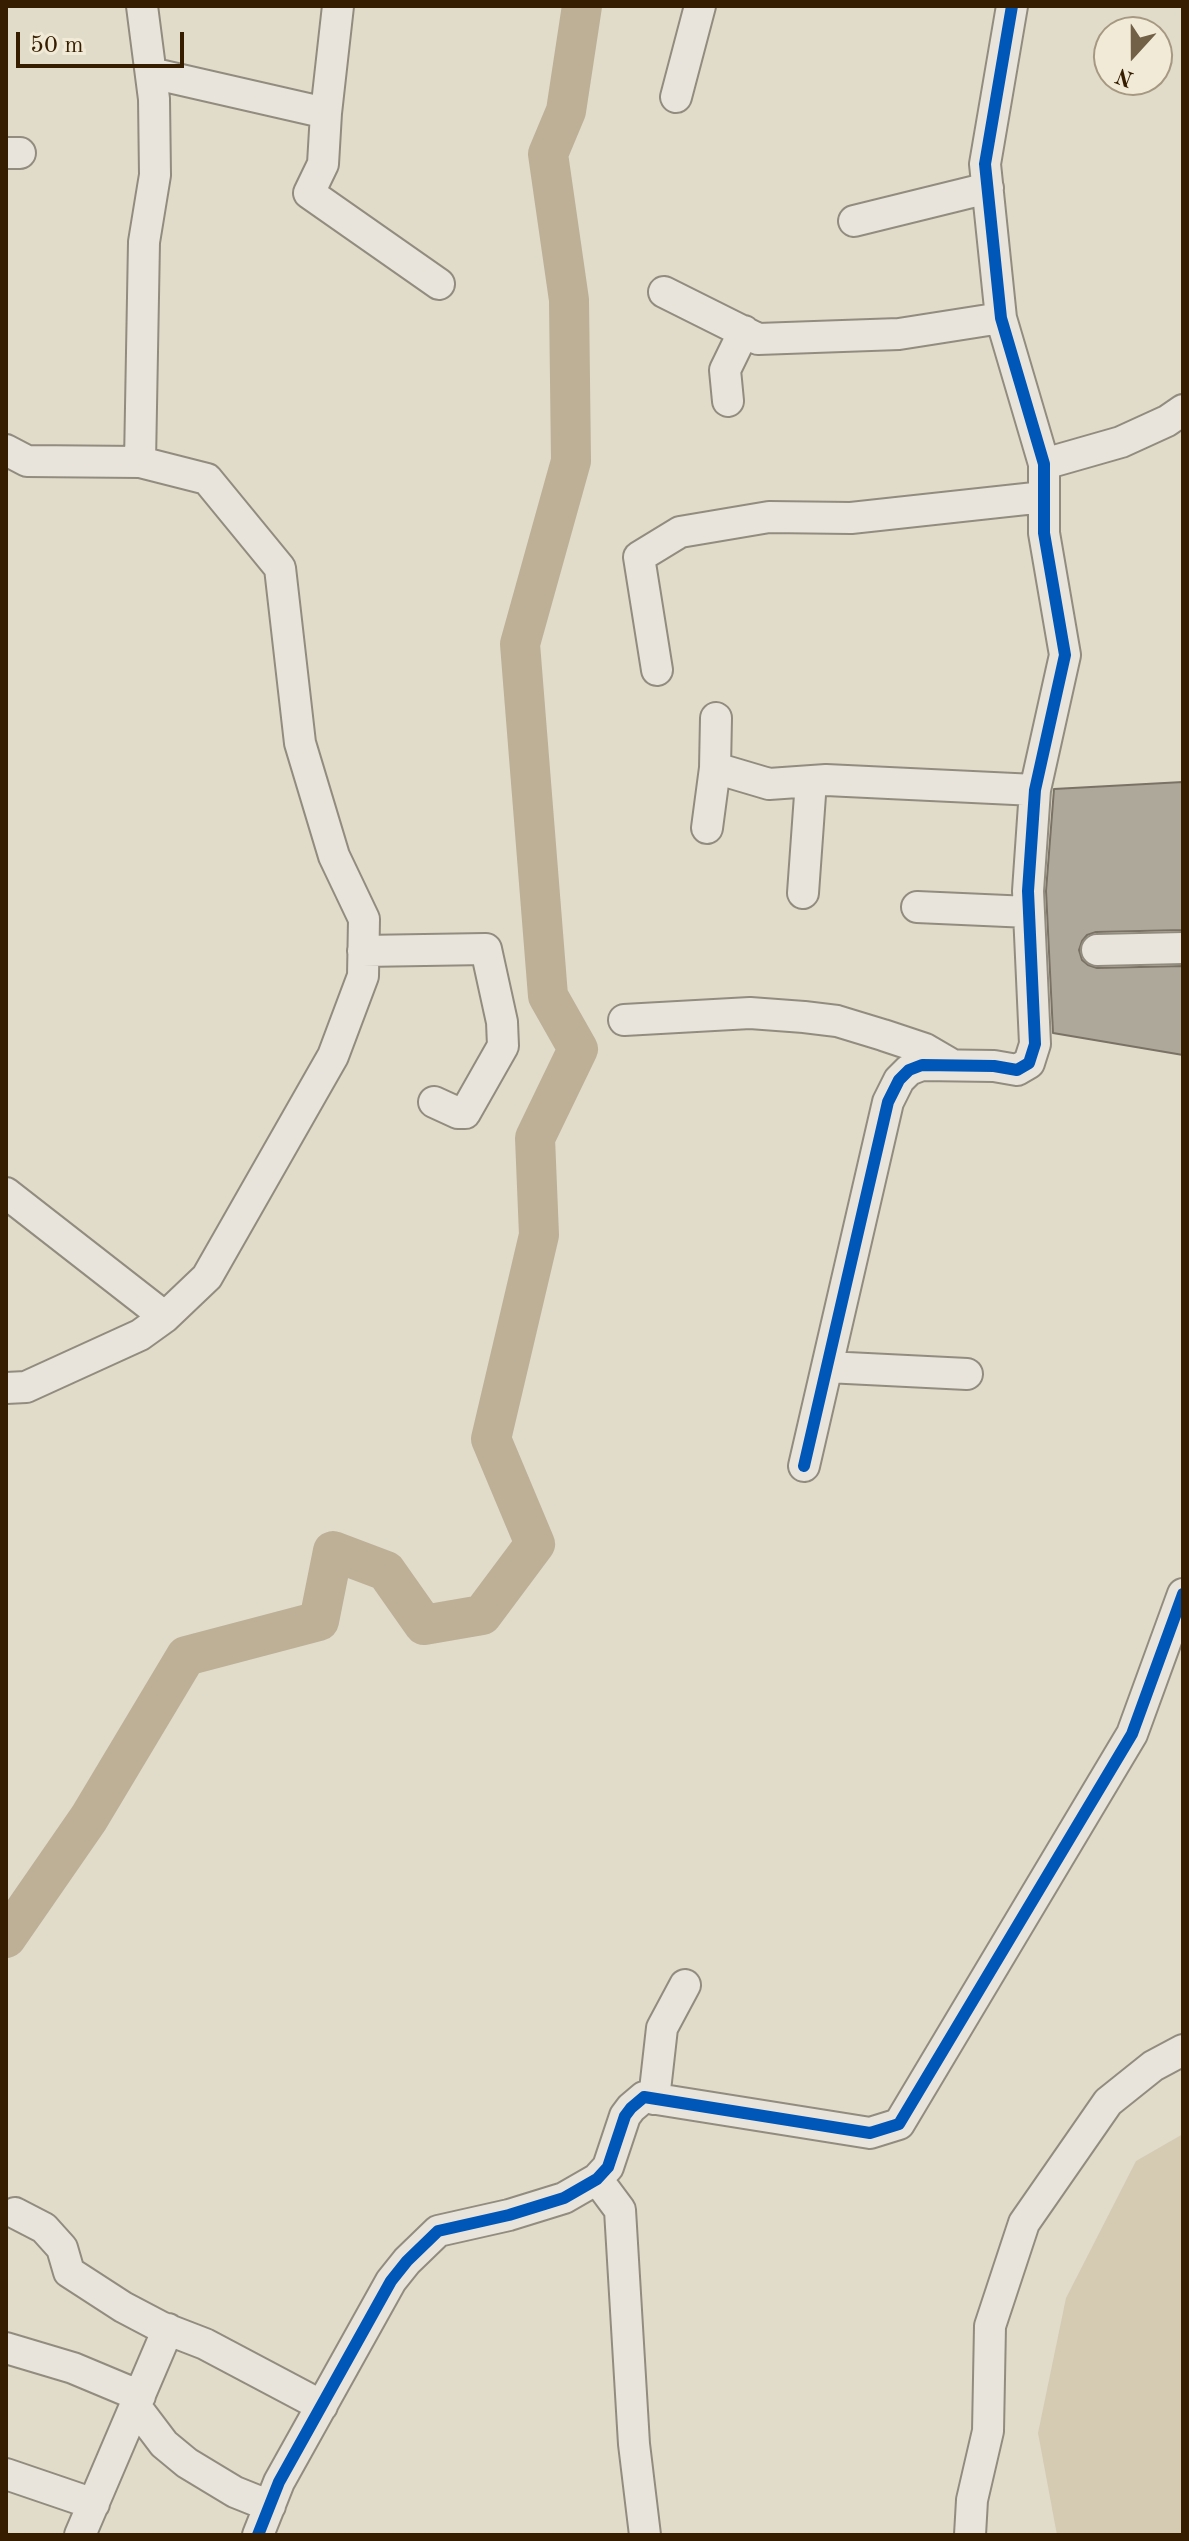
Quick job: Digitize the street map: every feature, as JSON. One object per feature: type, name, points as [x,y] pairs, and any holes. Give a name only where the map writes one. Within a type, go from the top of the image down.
[{"type":"street","points":[[140,462],[144,242],[155,175],[154,99],[142,6]]},
{"type":"street","points":[[338,6],[323,164],[309,193],[439,284]]},
{"type":"street","points":[[676,97],[700,6]]},
{"type":"street","points":[[804,1466],[888,1102],[899,1080],[909,1070],[922,1065],[1017,1070],[1029,1063],[1035,1044],[1028,891],[1035,790],[1065,655],[1044,533],[1044,464],[1001,318],[985,164],[1012,6]]},
{"type":"street","points":[[151,73],[326,113]]},
{"type":"street","points":[[854,221],[988,188]]},
{"type":"street","points":[[664,292],[758,339],[899,334],[1001,318]]},
{"type":"street","points":[[728,401],[725,370],[744,331]]},
{"type":"street","points":[[1044,464],[1121,442],[1167,421],[1183,410]]},
{"type":"street","points":[[6,450],[27,461],[140,462],[207,479],[280,568],[300,743],[334,856],[364,919],[363,976],[333,1056],[207,1277],[165,1317],[140,1335],[26,1387],[6,1388]]},
{"type":"street","points":[[657,670],[639,557],[680,532],[769,517],[851,518],[1044,497]]},
{"type":"street","points":[[707,828],[715,768],[716,718]]},
{"type":"street","points":[[715,768],[769,784],[811,781],[1035,790]]},
{"type":"street","points":[[803,893],[811,781]]},
{"type":"street","points":[[917,907],[1029,912]]},
{"type":"street","points":[[1097,950],[1183,948]]},
{"type":"street","points":[[363,951],[486,949],[502,1022],[503,1046],[465,1113],[434,1102]]},
{"type":"street","points":[[624,1020],[750,1013],[837,1021],[925,1049],[954,1066]]},
{"type":"street","points":[[6,1193],[165,1317]]},
{"type":"street","points":[[827,1367],[967,1374]]},
{"type":"street","points":[[258,2535],[279,2482],[391,2281],[438,2231],[509,2215],[564,2198],[597,2179],[608,2167],[631,2108],[644,2097],[870,2133],[899,2124],[1132,1734],[1183,1594]]},
{"type":"street","points":[[654,2099],[662,2028],[685,1985]]},
{"type":"street","points":[[970,2535],[972,2500],[988,2431],[990,2326],[1024,2223],[1108,2102],[1153,2066],[1183,2050]]},
{"type":"street","points":[[597,2179],[620,2210],[634,2444],[645,2535]]},
{"type":"street","points":[[15,2213],[44,2228],[62,2248],[69,2272],[123,2307],[205,2344],[322,2406]]},
{"type":"street","points":[[80,2535],[168,2329]]},
{"type":"street","points":[[6,2348],[73,2368],[138,2402],[164,2444],[187,2463],[223,2486],[270,2506]]},
{"type":"street","points":[[6,2474],[94,2504]]},
{"type":"shaded area","points":[[1183,2134],[1183,2535],[1057,2535],[1038,2433],[1066,2298],[1136,2161]]},
{"type":"building","points":[[1183,782],[1183,930],[1096,932],[1087,935],[1079,950],[1082,960],[1097,968],[1183,966],[1183,1055],[1053,1033],[1046,891],[1054,789]]},
{"type":"waterway","points":[[6,1938],[89,1818],[186,1656],[319,1621],[333,1551],[386,1571],[424,1625],[482,1615],[535,1544],[491,1439],[539,1235],[535,1138],[578,1049],[548,996],[520,644],[571,461],[569,300],[548,154],[566,111],[582,6]]},
{"type":"cycle path","points":[[804,1466],[888,1102],[899,1080],[909,1070],[922,1065],[994,1066],[1017,1070],[1029,1063],[1035,1044],[1028,891],[1035,790],[1065,655],[1044,533],[1044,464],[1001,318],[985,164],[1012,6]]},
{"type":"cycle path","points":[[258,2535],[279,2482],[391,2281],[407,2261],[438,2231],[509,2215],[564,2198],[597,2179],[608,2167],[625,2116],[644,2097],[870,2133],[899,2124],[1132,1734],[1183,1594]]}]
